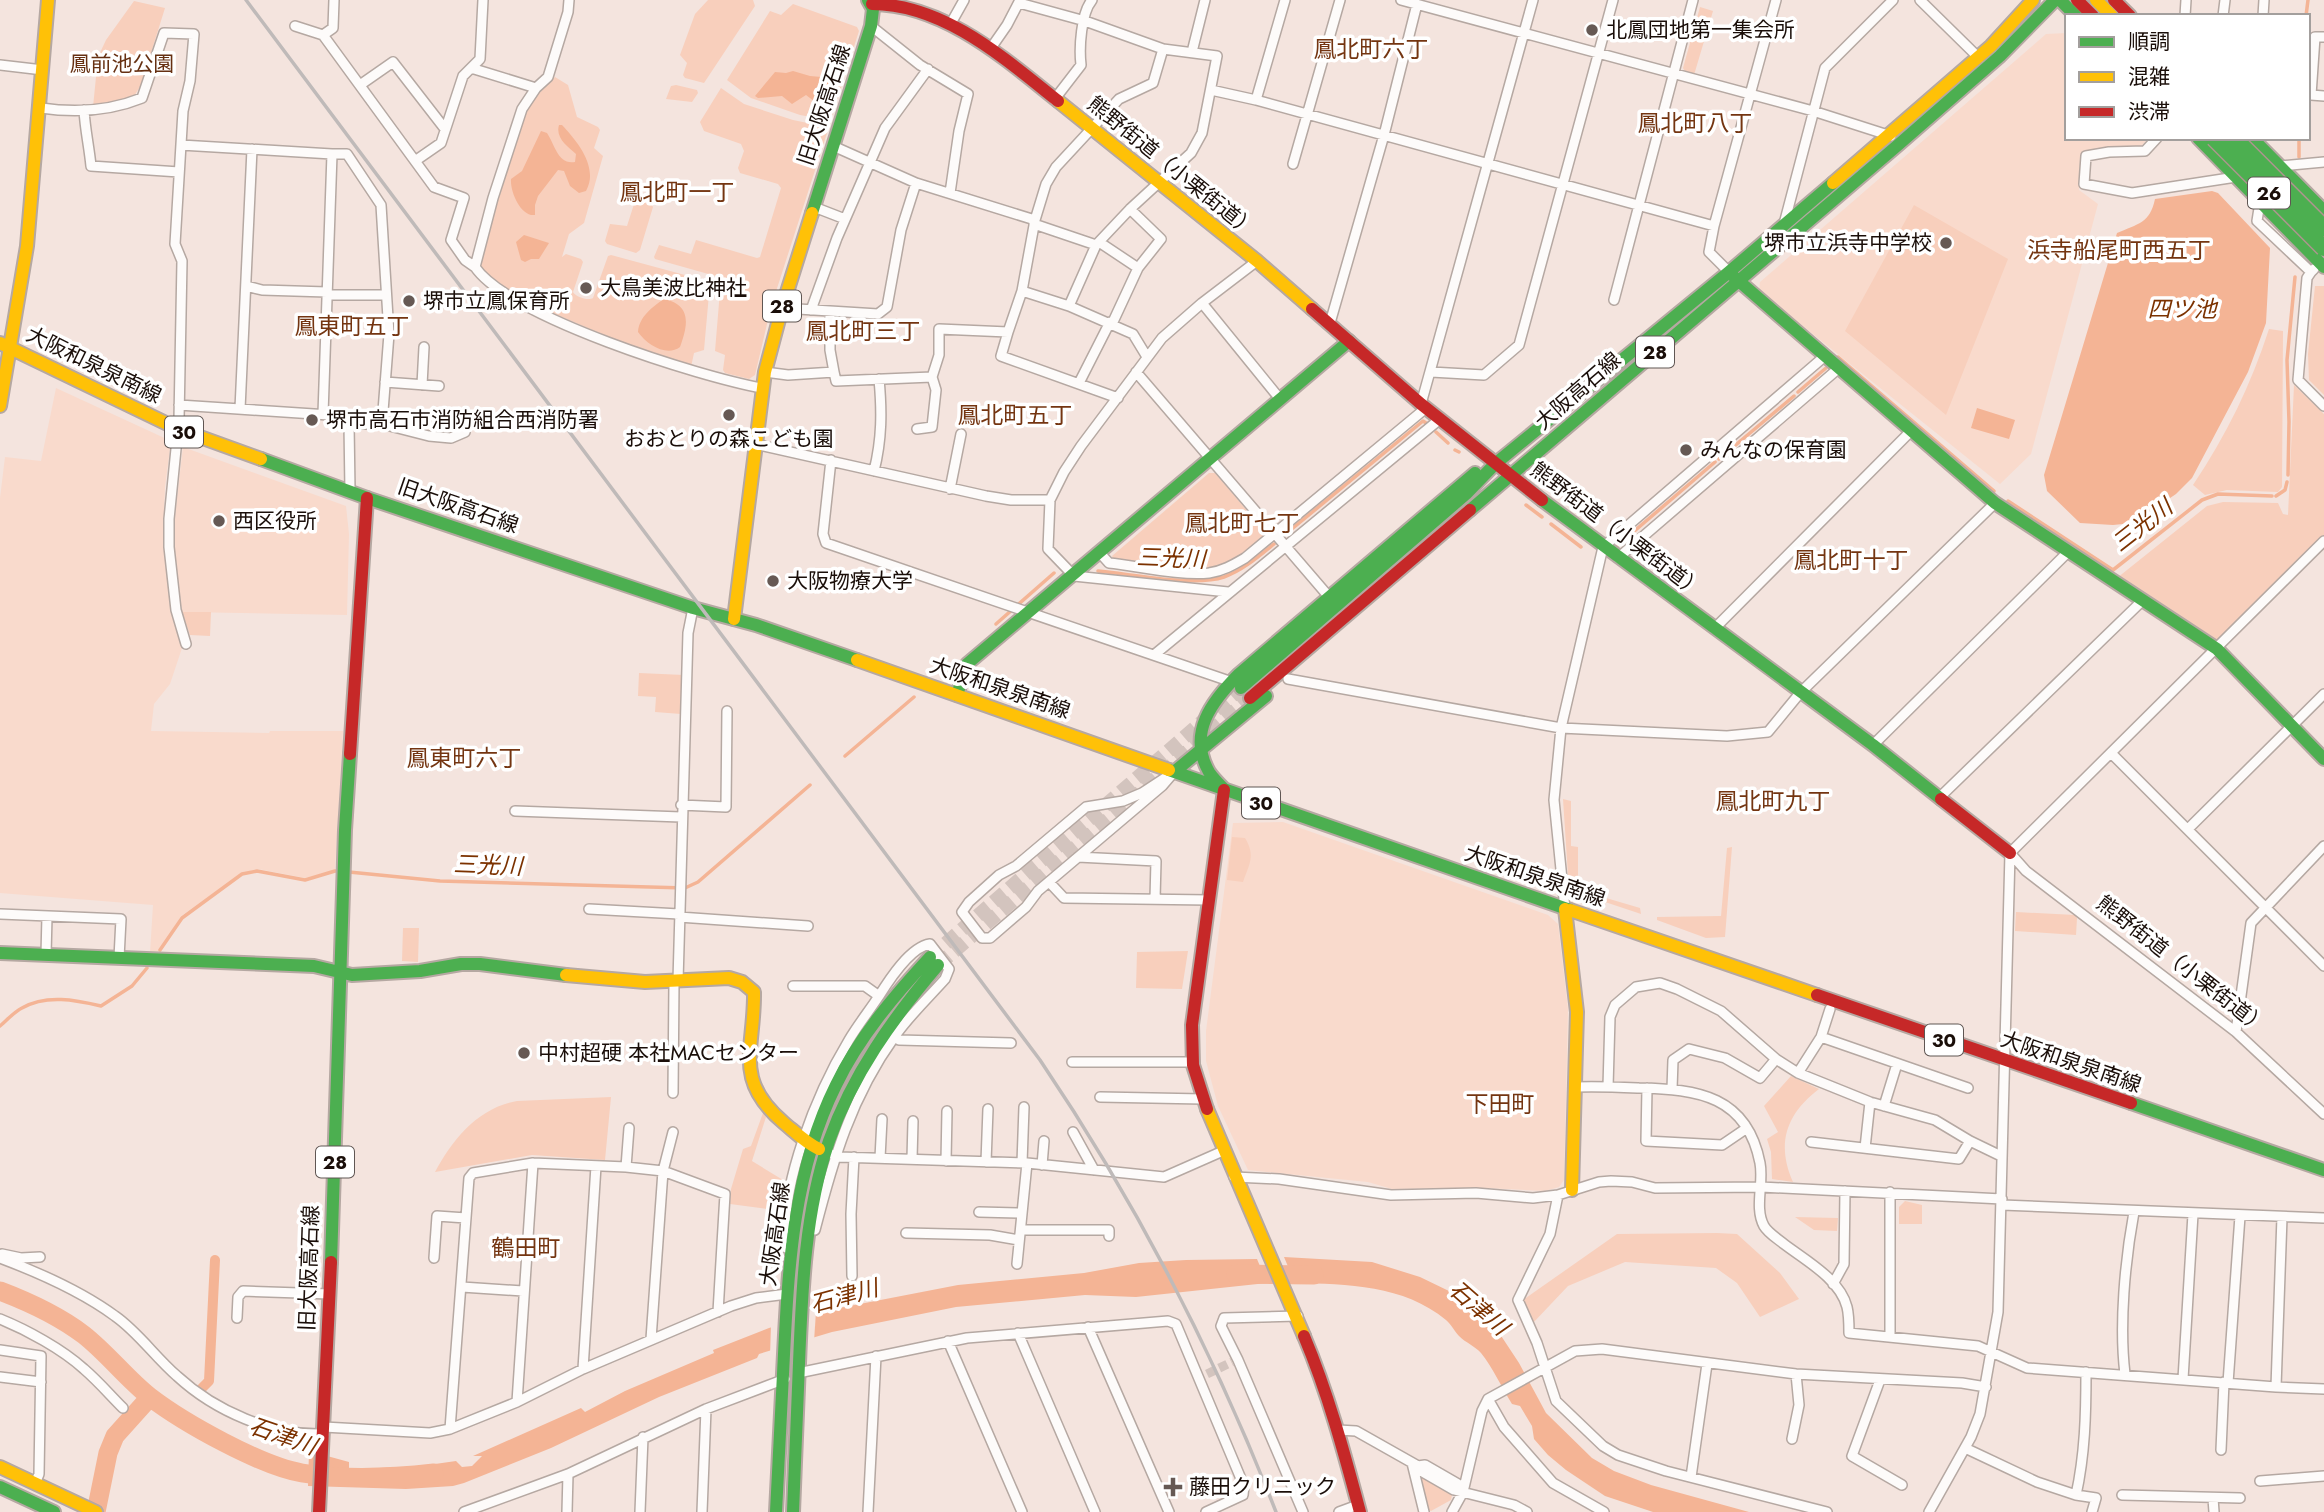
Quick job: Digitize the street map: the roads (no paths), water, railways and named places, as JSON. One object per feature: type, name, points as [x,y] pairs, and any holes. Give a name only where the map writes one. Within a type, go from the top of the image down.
[{"type":"main road","points":[[0,406],[4,345],[27,246],[41,108],[48,0]]},
{"type":"main road","name":"大阪高石線","points":[[1241,689],[1511,476],[1733,277],[1894,140],[1979,58],[2034,0]]},
{"type":"main road","name":"大阪高石線","points":[[1241,689],[1466,494],[1496,464],[1733,277],[1783,226],[2000,56],[2055,0]]},
{"type":"main road","points":[[2060,0],[2074,14]]},
{"type":"main road","points":[[2077,0],[2091,14]]},
{"type":"main road","points":[[2096,0],[2110,14]]},
{"type":"main road","points":[[2114,0],[2128,14]]},
{"type":"main road","name":"熊野街道（小栗街道）","points":[[870,2],[904,8],[950,25],[991,48],[1256,261],[1424,406],[1511,476],[1800,694]]},
{"type":"main road","name":"旧大阪高石線","points":[[320,1504],[344,872],[367,498],[693,608],[734,619],[764,380],[782,308],[871,26],[874,13],[870,2]]},
{"type":"main road","name":"26","points":[[2200,140],[2320,263]]},
{"type":"main road","name":"26","points":[[2216,140],[2320,263]]},
{"type":"main road","name":"26","points":[[2236,140],[2324,228]]},
{"type":"main road","name":"26","points":[[2254,140],[2324,211]]},
{"type":"main road","points":[[1733,277],[1995,503],[2217,649],[2324,759]]},
{"type":"main road","points":[[957,695],[967,664],[1027,610],[1074,576],[1349,341]]},
{"type":"main road","name":"大阪和泉泉南線","points":[[4,345],[178,429],[367,498]]},
{"type":"main road","points":[[1359,1508],[1338,1430],[1298,1316],[1223,1151],[1203,1099],[1193,1062],[1192,1024],[1224,790],[1209,772],[1200,743],[1203,725],[1216,697],[1241,689],[1330,598],[1477,472],[1496,464]]},
{"type":"main road","points":[[1174,772],[1288,679],[1484,511],[1511,476]]},
{"type":"main road","name":"大阪和泉泉南線","points":[[734,619],[2324,1170]]},
{"type":"main road","points":[[1800,694],[1873,745],[2010,853]]},
{"type":"main road","points":[[1565,1193],[1575,1087],[1577,1012],[1566,909]]},
{"type":"main road","points":[[0,953],[314,967],[352,975],[480,964],[628,981],[676,981],[723,976],[748,984],[754,992],[748,1065],[754,1090],[767,1107],[819,1148]]},
{"type":"main road","name":"大阪高石線","points":[[776,1512],[783,1380],[792,1358],[792,1299],[811,1222],[819,1148],[867,1060],[934,961]]},
{"type":"main road","name":"大阪高石線","points":[[792,1358],[799,1372],[793,1512]]},
{"type":"main road","points":[[0,1467],[93,1510]]},
{"type":"main road","points":[[0,1487],[54,1512]]},
{"type":"street","points":[[323,35],[333,27],[334,0]]},
{"type":"street","points":[[415,161],[441,143],[463,76],[480,59],[483,0]]},
{"type":"street","points":[[475,267],[493,198],[522,109],[536,88],[548,77],[568,12],[569,0]]},
{"type":"street","points":[[950,25],[964,0]]},
{"type":"street","points":[[1054,100],[1081,65],[1079,50],[1085,20],[1084,4],[1092,0]]},
{"type":"street","points":[[1192,52],[1205,0]]},
{"type":"street","points":[[1256,100],[1284,0]]},
{"type":"street","points":[[1293,164],[1340,0]]},
{"type":"street","points":[[1401,0],[1813,111],[1894,140]]},
{"type":"street","points":[[1153,654],[1228,592],[1279,540],[1424,406],[1532,0]]},
{"type":"street","points":[[1431,372],[1484,375],[1519,345],[1614,0]]},
{"type":"street","points":[[1614,300],[1693,0]]},
{"type":"street","points":[[1733,277],[1709,252],[1776,0]]},
{"type":"street","points":[[1783,226],[1825,68],[1893,0]]},
{"type":"street","points":[[1920,0],[1979,58]]},
{"type":"street","points":[[991,48],[1007,26],[1019,1],[1085,20],[1163,49],[1217,57],[1202,132],[1191,153],[1130,209],[1098,243],[1069,306]]},
{"type":"street","points":[[1330,323],[1384,135],[1417,4]]},
{"type":"street","points":[[295,26],[323,35],[435,187],[464,198],[451,240],[465,260],[508,294],[572,327],[692,372],[764,380],[788,375],[834,372]]},
{"type":"street","points":[[871,26],[928,69],[968,94],[959,131],[950,193]]},
{"type":"street","points":[[41,108],[85,110],[123,106],[142,98],[164,33],[194,34],[190,81],[183,111],[175,244],[182,261],[179,405],[169,519],[169,547],[176,610],[186,644]]},
{"type":"street","points":[[2324,37],[2315,37],[2311,95],[2324,96]]},
{"type":"street","points":[[1118,398],[1001,355],[1023,291],[1035,222],[1046,184],[1056,167],[1119,99],[1153,83],[1163,49]]},
{"type":"street","points":[[360,85],[394,62],[445,129]]},
{"type":"street","points":[[0,65],[43,70]]},
{"type":"street","points":[[471,68],[536,88]]},
{"type":"street","points":[[811,310],[845,219],[885,128],[928,69]]},
{"type":"street","points":[[1211,90],[1714,226]]},
{"type":"street","points":[[85,110],[90,166],[179,172]]},
{"type":"street","points":[[2155,140],[2145,151],[2086,156],[2084,184],[2132,193],[2236,177],[2279,166],[2324,162]]},
{"type":"street","points":[[181,145],[347,154],[381,205],[389,334],[382,424]]},
{"type":"street","points":[[833,146],[916,184],[1098,243],[1138,268]]},
{"type":"street","points":[[240,409],[252,149]]},
{"type":"street","points":[[323,414],[332,154]]},
{"type":"street","points":[[782,308],[878,314],[887,307],[901,230],[916,184]]},
{"type":"street","points":[[814,207],[845,219]]},
{"type":"street","points":[[1079,383],[1138,268],[1161,239],[1130,209]]},
{"type":"street","points":[[1228,592],[1074,576],[1048,550],[1051,500],[1075,454],[1162,338],[1256,261]]},
{"type":"street","points":[[2320,263],[2307,278],[2298,380],[2324,406]]},
{"type":"street","points":[[246,286],[262,290],[386,295]]},
{"type":"street","points":[[1023,291],[1069,306],[1133,334],[1147,357]]},
{"type":"street","points":[[1202,303],[1280,399]]},
{"type":"street","points":[[830,312],[830,350],[836,381],[932,377]]},
{"type":"street","points":[[917,429],[932,427],[936,390],[932,377],[939,355],[939,329],[1008,332]]},
{"type":"street","points":[[422,385],[424,347]]},
{"type":"street","points":[[1566,909],[1554,800],[1561,728],[1603,547],[1717,460],[1833,363]]},
{"type":"street","points":[[1618,558],[1717,460],[1833,363]]},
{"type":"street","points":[[1136,372],[1330,598]]},
{"type":"street","points":[[874,471],[882,433],[879,379]]},
{"type":"street","points":[[385,383],[439,386]]},
{"type":"street","points":[[179,405],[344,416],[349,424],[349,491]]},
{"type":"street","points":[[1100,553],[1109,563],[1210,573],[1227,568],[1279,540],[1440,419]]},
{"type":"street","points":[[349,424],[382,424],[429,436],[451,438],[465,432]]},
{"type":"street","points":[[1714,629],[1911,431]]},
{"type":"street","points":[[950,489],[961,433]]},
{"type":"street","points":[[755,444],[950,489],[1011,500],[1051,500]]},
{"type":"street","points":[[831,460],[823,534],[826,543],[1153,654],[1241,689]]},
{"type":"street","points":[[1288,679],[1561,728],[1727,736],[1761,734],[1768,732],[1800,694],[1995,503]]},
{"type":"street","points":[[1929,1512],[1965,1448],[1980,1414],[1998,1312],[2010,853],[2324,541]]},
{"type":"street","points":[[1873,745],[2068,552]]},
{"type":"street","points":[[1940,797],[2141,601]]},
{"type":"street","points":[[673,1093],[688,634],[693,608]]},
{"type":"street","points":[[2188,829],[2324,694]]},
{"type":"street","points":[[681,805],[726,807],[727,711]]},
{"type":"street","points":[[2112,754],[2324,966]]},
{"type":"street","points":[[1174,772],[1162,786],[1049,882],[1026,907],[990,938],[982,939],[962,912],[969,902],[999,875],[1016,866],[1086,807],[1123,801],[1142,793],[1174,772]]},
{"type":"street","points":[[515,811],[681,817]]},
{"type":"street","points":[[2236,1032],[2251,923],[2324,846]]},
{"type":"street","name":"熊野街道（小栗街道）","points":[[2010,853],[2026,872],[2236,1032],[2324,1114]]},
{"type":"street","points":[[1078,857],[1156,861],[1155,899]]},
{"type":"street","points":[[1049,882],[1064,898],[1209,900]]},
{"type":"street","points":[[590,909],[808,926]]},
{"type":"street","points":[[0,914],[121,919],[119,958]]},
{"type":"street","points":[[46,955],[47,916]]},
{"type":"street","points":[[797,1270],[785,1240],[787,1209],[819,1148],[861,1091],[894,1037],[945,979],[949,969],[930,944],[923,945],[890,979],[848,1041],[817,1104],[819,1148]]},
{"type":"street","points":[[1608,1087],[1610,1017],[1615,1005],[1636,987],[1660,983],[1721,1011],[1776,1059],[1798,1073],[1870,1102],[1935,1120],[2001,1156]]},
{"type":"street","points":[[793,986],[864,986],[879,996]]},
{"type":"street","points":[[1798,1073],[1821,1037],[1830,1009]]},
{"type":"street","points":[[894,1037],[899,1040],[1011,1043]]},
{"type":"street","points":[[1821,1037],[1968,1088]]},
{"type":"street","points":[[1672,1089],[1673,1060],[1689,1049],[1725,1058],[1760,1078],[1776,1059]]},
{"type":"street","points":[[1072,1062],[1193,1062]]},
{"type":"street","points":[[1884,1106],[1898,1064]]},
{"type":"street","points":[[1575,1087],[1672,1089],[1699,1093],[1735,1111],[1747,1128],[1761,1166],[1760,1214],[1765,1228],[1842,1293],[1848,1307],[1849,1333],[1890,1335],[1978,1346],[2027,1368],[2324,1389]]},
{"type":"street","points":[[1647,1088],[1646,1141],[1722,1145],[1747,1128]]},
{"type":"street","points":[[1100,1097],[1203,1099]]},
{"type":"street","points":[[1866,1148],[1870,1102]]},
{"type":"street","points":[[1017,1264],[1024,1163],[1024,1107]]},
{"type":"street","points":[[986,1162],[988,1109]]},
{"type":"street","points":[[946,1160],[947,1111]]},
{"type":"street","points":[[880,1158],[882,1119]]},
{"type":"street","points":[[912,1160],[913,1121]]},
{"type":"street","points":[[626,1167],[629,1128]]},
{"type":"street","points":[[651,1339],[663,1171],[673,1132]]},
{"type":"street","points":[[1073,1132],[1094,1170]]},
{"type":"street","points":[[1042,1165],[1044,1141]]},
{"type":"street","points":[[1811,1142],[1959,1159],[1970,1141]]},
{"type":"street","points":[[819,1148],[855,1157],[1024,1163],[1164,1177],[1223,1151]]},
{"type":"street","points":[[852,1276],[851,1214],[855,1157]]},
{"type":"street","points":[[450,1429],[469,1178],[473,1173],[533,1163],[626,1167],[663,1171],[725,1194],[718,1312]]},
{"type":"street","points":[[517,1402],[533,1163]]},
{"type":"street","points":[[583,1368],[596,1166]]},
{"type":"street","points":[[1234,1177],[1279,1179],[1391,1195],[1476,1193],[1533,1198],[1565,1193],[1599,1182],[1632,1182],[1655,1188],[1761,1187],[1890,1192],[2134,1212],[2324,1218]]},
{"type":"street","points":[[1833,1284],[1844,1264],[1845,1191]]},
{"type":"street","points":[[1890,1192],[1890,1335]]},
{"type":"street","points":[[1565,1193],[1518,1300],[1556,1401],[1603,1446],[1618,1455],[1690,1477],[1828,1512]]},
{"type":"street","points":[[979,1212],[1021,1213]]},
{"type":"street","points":[[2125,1374],[2122,1348],[2129,1238],[2134,1212]]},
{"type":"street","points":[[2183,1379],[2193,1214]]},
{"type":"street","points":[[434,1258],[437,1216],[466,1218]]},
{"type":"street","points":[[2221,1450],[2240,1216]]},
{"type":"street","points":[[2276,1387],[2283,1217]]},
{"type":"street","points":[[912,1236],[1020,1235],[1109,1230],[1109,1236]]},
{"type":"street","points":[[0,1256],[93,1301],[118,1317],[178,1377],[212,1401],[257,1423],[324,1435],[430,1433],[450,1429],[517,1402],[583,1368],[718,1312],[757,1298],[792,1299]]},
{"type":"street","points":[[0,1256],[40,1257]]},
{"type":"street","points":[[462,1287],[523,1291]]},
{"type":"street","points":[[237,1318],[237,1297],[243,1291],[276,1298],[330,1294]]},
{"type":"street","points":[[1298,1316],[1224,1318],[1221,1326],[1303,1512]]},
{"type":"street","points":[[0,1319],[67,1355],[84,1368],[122,1408]]},
{"type":"street","points":[[464,1512],[568,1474],[706,1409],[799,1372],[948,1341],[1168,1321],[1176,1324],[1204,1376],[1244,1486],[1243,1496],[1206,1512]]},
{"type":"street","points":[[1088,1327],[1168,1512]]},
{"type":"street","points":[[1018,1333],[1095,1512]]},
{"type":"street","points":[[948,1341],[1022,1512]]},
{"type":"street","points":[[1451,1512],[1482,1411],[1491,1396],[1575,1351],[1602,1349],[1796,1374],[1962,1382],[1986,1387]]},
{"type":"street","points":[[0,1350],[41,1356],[39,1474],[35,1484]]},
{"type":"street","points":[[869,1512],[876,1356]]},
{"type":"street","points":[[1690,1477],[1707,1364]]},
{"type":"street","points":[[2076,1495],[2086,1424],[2086,1372]]},
{"type":"street","points":[[1792,1439],[1799,1405],[1796,1374]]},
{"type":"street","points":[[0,1377],[41,1382]]},
{"type":"street","points":[[1880,1380],[1852,1456],[1902,1485]]},
{"type":"street","points":[[1491,1396],[1504,1427],[1553,1483],[1604,1512]]},
{"type":"street","points":[[702,1512],[706,1409]]},
{"type":"street","points":[[1338,1430],[1356,1431],[1417,1466],[1425,1465],[1458,1484],[1459,1491]]},
{"type":"street","points":[[640,1512],[643,1437]]},
{"type":"street","points":[[1965,1448],[2037,1482],[2096,1499],[2092,1512]]},
{"type":"street","points":[[1417,1466],[1424,1512]]},
{"type":"street","points":[[567,1512],[568,1474]]},
{"type":"street","points":[[2260,1481],[2324,1476]]},
{"type":"street","points":[[1459,1491],[1514,1505],[1527,1512]]},
{"type":"street","points":[[2122,1494],[2240,1498]]},
{"type":"street","points":[[2213,1498],[2214,1512]]},
{"type":"street","points":[[1339,1512],[1359,1508]]},
{"type":"water","points":[[793,71],[833,78],[825,107],[806,95],[792,104],[782,96],[755,96],[775,72]]},
{"type":"water","points":[[559,125],[568,132],[585,156],[590,173],[589,182],[586,191],[579,193],[570,186],[564,171],[558,170],[538,196],[535,215],[530,215],[517,203],[511,179],[522,171],[541,131],[547,133],[561,157],[575,162],[576,154],[561,138]]},
{"type":"water","name":"四ツ池","points":[[2212,191],[2218,193],[2270,248],[2266,323],[2248,372],[2192,478],[2176,494],[2133,523],[2080,523],[2047,491],[2044,475],[2117,233],[2146,218],[2155,199]]},
{"type":"water","points":[[524,235],[549,243],[539,259],[525,262],[521,260],[516,242]]},
{"type":"water","points":[[664,299],[679,306],[686,317],[680,347],[669,351],[652,345],[638,332],[644,317]]},
{"type":"water","points":[[1977,408],[2015,420],[2009,439],[1971,428]]},
{"type":"water","points":[[1284,1257],[1372,1262],[1420,1277],[1451,1292],[1486,1313],[1519,1363],[1546,1413],[1592,1458],[1614,1471],[1651,1485],[1749,1512],[1653,1512],[1605,1496],[1548,1455],[1534,1439],[1532,1426],[1520,1406],[1512,1404],[1481,1353],[1430,1308],[1393,1293],[1374,1289],[1295,1283]]},
{"type":"water","points":[[1257,1259],[1267,1283],[1136,1297],[1085,1295],[956,1307],[832,1332],[759,1354],[757,1358],[659,1397],[551,1448],[453,1486],[406,1489],[308,1486],[309,1451],[349,1462],[349,1477],[352,1480],[377,1480],[382,1477],[380,1468],[399,1467],[402,1478],[410,1476],[414,1467],[456,1461],[462,1467],[472,1466],[482,1456],[473,1456],[581,1408],[585,1412],[625,1391],[714,1353],[713,1350],[769,1328],[834,1309],[958,1285],[1084,1273],[1139,1263]]},
{"type":"waterway","name":"三光川","points":[[2306,14],[2308,0]]},
{"type":"waterway","name":"三光川","points":[[2299,140],[2299,157]]},
{"type":"waterway","name":"三光川","points":[[2288,475],[2287,360],[2295,277]]},
{"type":"waterway","name":"三光川","points":[[1837,359],[1838,357],[1994,491]]},
{"type":"waterway","name":"三光川","points":[[1798,392],[1826,368]]},
{"type":"waterway","name":"三光川","points":[[1719,459],[1794,396]]},
{"type":"waterway","name":"三光川","points":[[1282,537],[1423,421],[1426,423]]},
{"type":"waterway","name":"三光川","points":[[1436,432],[1448,443]]},
{"type":"waterway","name":"三光川","points":[[1455,450],[1459,452]]},
{"type":"waterway","name":"三光川","points":[[1618,545],[1715,462]]},
{"type":"waterway","name":"三光川","points":[[2276,496],[2285,490],[2287,482]]},
{"type":"waterway","name":"三光川","points":[[2008,501],[2113,570],[2202,500],[2218,494],[2272,496]]},
{"type":"waterway","name":"三光川","points":[[1526,505],[1542,517]]},
{"type":"waterway","name":"三光川","points":[[1551,524],[1581,547]]},
{"type":"waterway","name":"三光川","points":[[1098,571],[1162,579],[1211,580],[1238,571],[1274,544]]},
{"type":"waterway","name":"三光川","points":[[996,624],[1054,573]]},
{"type":"waterway","name":"三光川","points":[[845,756],[914,697]]},
{"type":"waterway","name":"三光川","points":[[349,872],[440,881],[685,888],[698,882],[810,785]]},
{"type":"waterway","name":"三光川","points":[[160,950],[182,918],[242,874],[257,871],[305,880],[341,871]]},
{"type":"waterway","name":"三光川","points":[[0,1026],[19,1010],[41,1001],[71,1000],[101,1006],[132,986],[147,968]]},
{"type":"waterway","points":[[202,1388],[209,1381],[215,1260]]},
{"type":"waterway","name":"石津川","points":[[1236,1274],[1314,1275]]},
{"type":"waterway","name":"石津川","points":[[0,1291],[64,1322],[93,1342],[142,1390],[165,1407],[202,1431],[266,1462],[302,1473],[335,1477],[434,1473]]},
{"type":"waterway","points":[[96,1512],[108,1453],[115,1436],[150,1397]]},
{"type":"tunnel","points":[[930,957],[1241,688]]},
{"type":"tunnel","points":[[938,965],[1250,698]]},
{"type":"tunnel","points":[[1207,1374],[1232,1362]]},
{"type":"railway","points":[[246,0],[1040,1060],[1109,1168],[1171,1280],[1226,1394],[1276,1512]]},
{"type":"place","name":"北鳳団地第一集会所","points":[[1592,30]]},
{"type":"place","name":"堺市立浜寺中学校","points":[[1946,243]]},
{"type":"place","name":"大鳥美波比神社","points":[[586,288]]},
{"type":"place","name":"堺市立鳳保育所","points":[[409,301]]},
{"type":"place","name":"おおとりの森こども園","points":[[729,415]]},
{"type":"place","name":"堺市高石市消防組合西消防署","points":[[312,420]]},
{"type":"place","name":"みんなの保育園","points":[[1686,450]]},
{"type":"place","name":"西区役所","points":[[219,521]]},
{"type":"place","name":"大阪物療大学","points":[[773,581]]},
{"type":"place","name":"中村超硬 本社MACセンター","points":[[524,1053]]},
{"type":"place","name":"藤田クリニック","points":[[1173,1487]]},
{"type":"district","name":"鳳北町六丁","points":[[1371,49]]},
{"type":"district","name":"鳳北町八丁","points":[[1695,123]]},
{"type":"district","name":"鳳北町一丁","points":[[677,192]]},
{"type":"district","name":"浜寺船尾町西五丁","points":[[2119,250]]},
{"type":"district","name":"鳳東町五丁","points":[[352,326]]},
{"type":"district","name":"鳳北町三丁","points":[[863,331]]},
{"type":"district","name":"鳳北町五丁","points":[[1015,415]]},
{"type":"district","name":"鳳北町七丁","points":[[1242,523]]},
{"type":"district","name":"鳳北町十丁","points":[[1851,560]]},
{"type":"district","name":"鳳東町六丁","points":[[464,758]]},
{"type":"district","name":"鳳北町九丁","points":[[1773,801]]},
{"type":"district","name":"下田町","points":[[1500,1104]]},
{"type":"district","name":"鶴田町","points":[[526,1248]]},
{"type":"park label","name":"鳳前池公園","points":[[122,64]]}]
